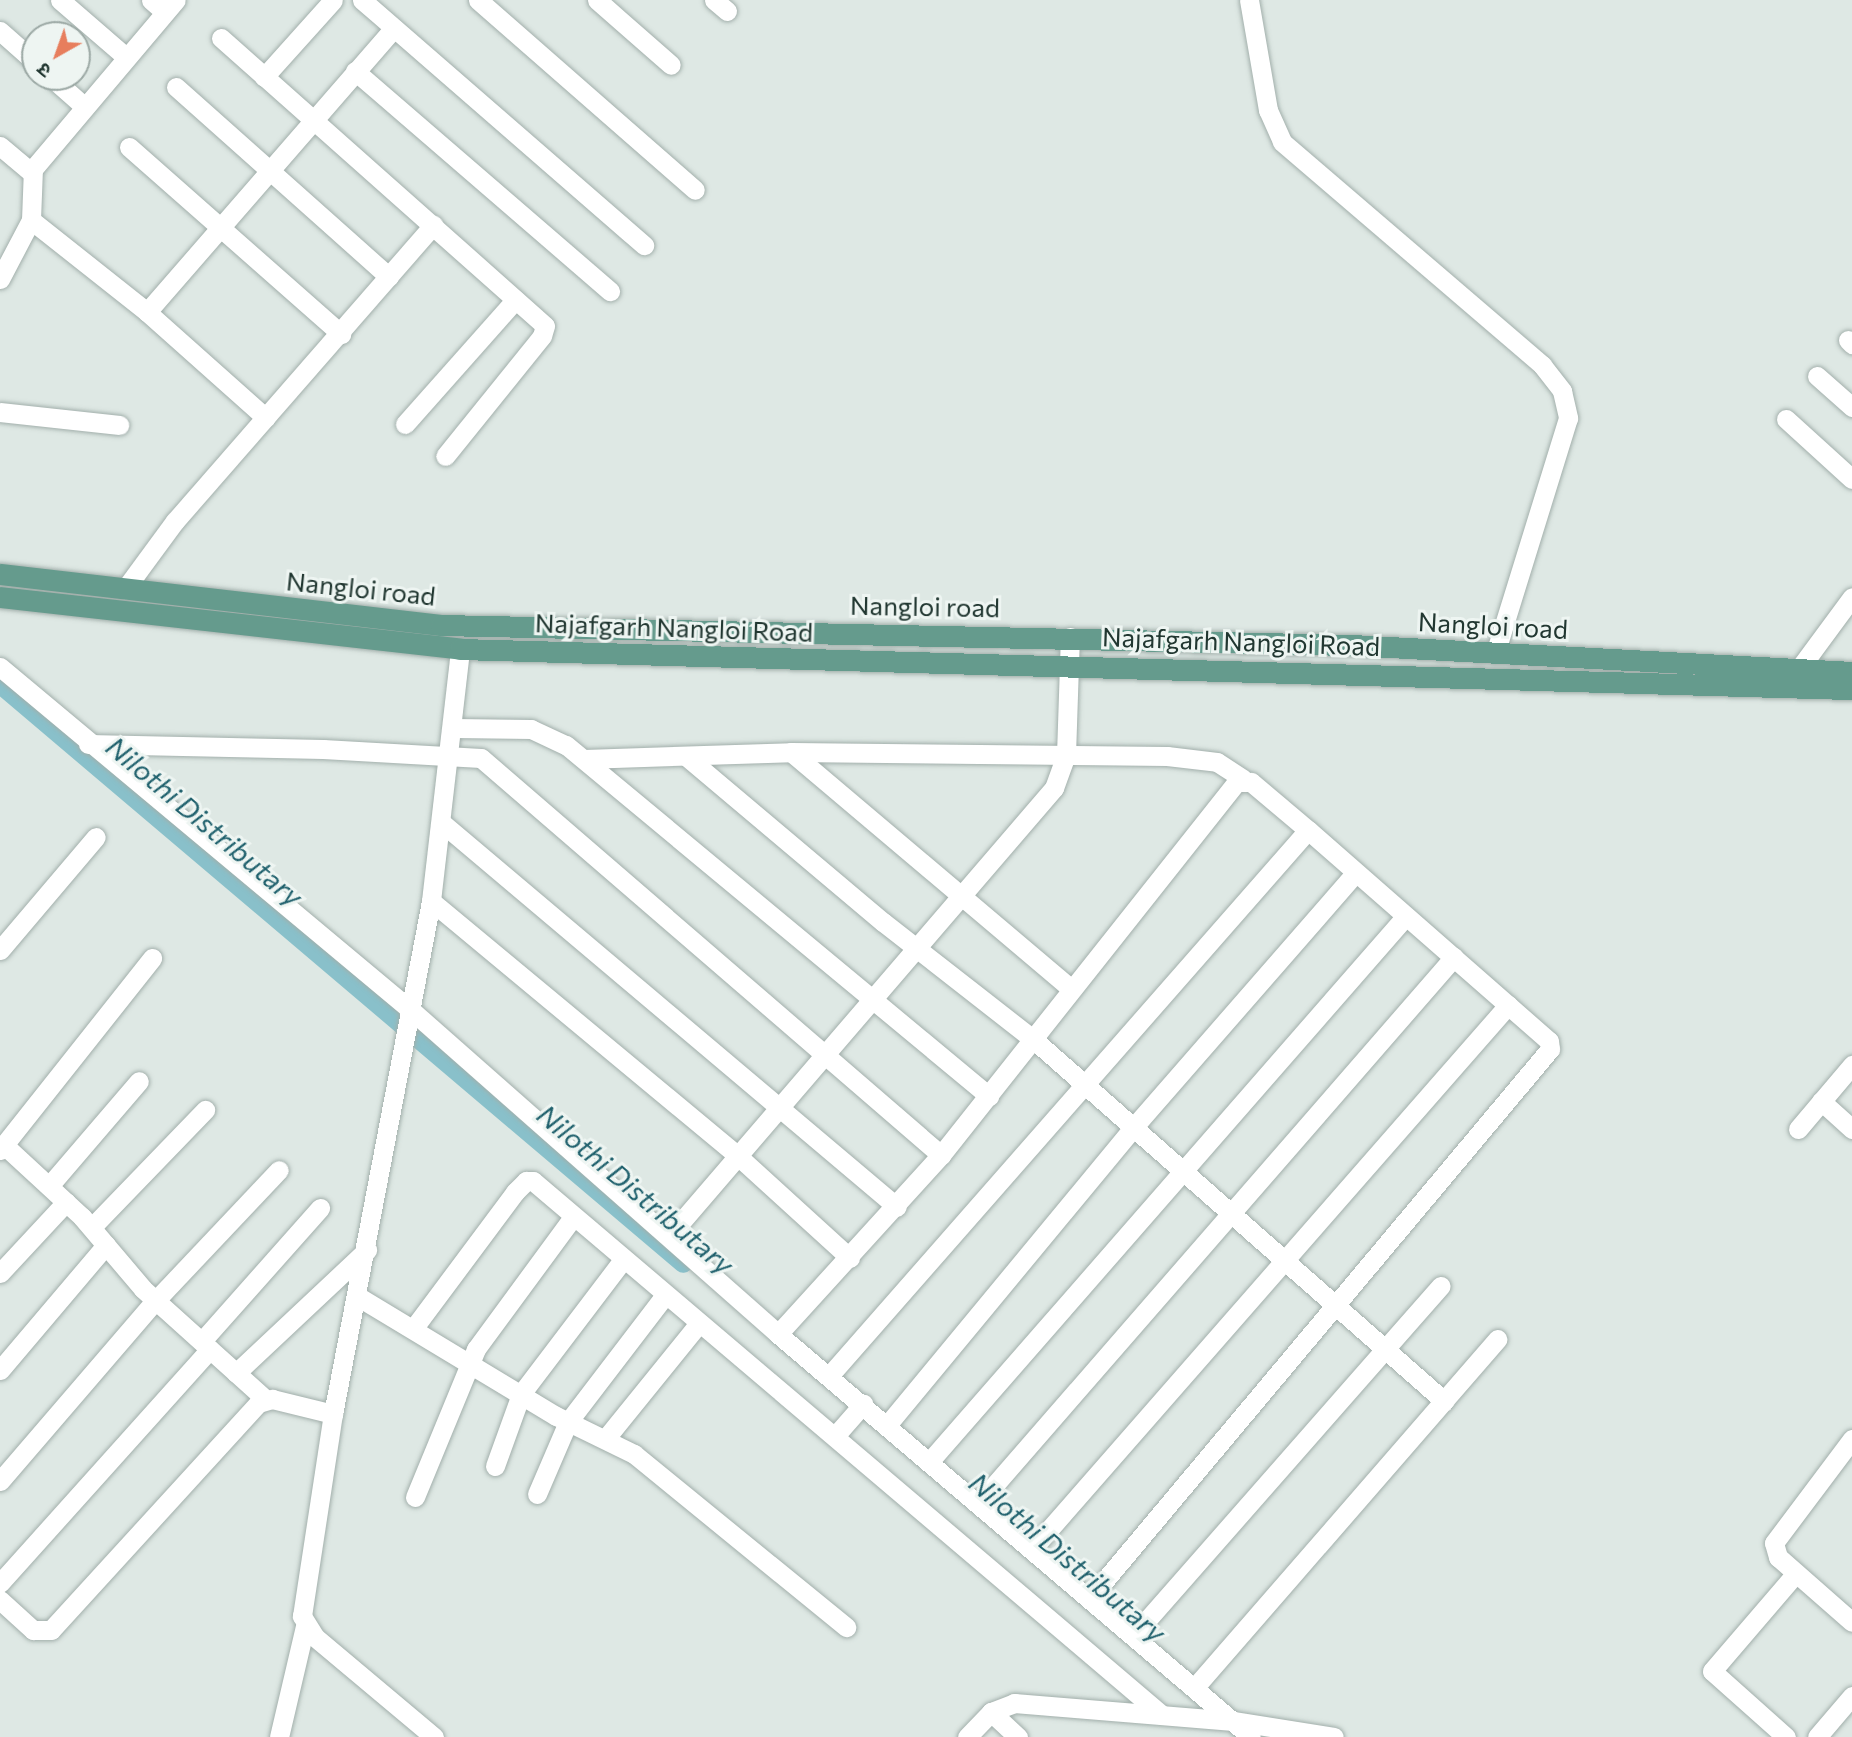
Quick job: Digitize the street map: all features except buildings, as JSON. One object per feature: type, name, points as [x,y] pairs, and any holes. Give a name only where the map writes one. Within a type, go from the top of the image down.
[{"type":"main road","name":"Nangloi road","points":[[0,574],[412,622],[1352,645],[1799,679],[1852,672]]},
{"type":"main road","name":"Najafgarh Nangloi Road","points":[[0,597],[460,649],[1799,679],[1852,689]]},
{"type":"main road","points":[[409,643],[412,622]]},
{"type":"street","points":[[60,0],[126,57]]},
{"type":"street","points":[[264,77],[333,0]]},
{"type":"street","points":[[362,0],[645,246]]},
{"type":"street","points":[[478,0],[695,190]]},
{"type":"street","points":[[597,0],[671,65]]},
{"type":"street","points":[[1250,0],[1268,110],[1282,142],[1542,365],[1562,391],[1568,418],[1495,654]]},
{"type":"street","points":[[0,279],[31,220],[31,172],[126,57],[164,4]]},
{"type":"street","points":[[147,312],[394,28]]},
{"type":"street","points":[[0,31],[21,50]]},
{"type":"street","points":[[221,38],[543,323],[544,332],[445,456]]},
{"type":"street","points":[[355,71],[610,291]]},
{"type":"street","points":[[176,87],[389,277]]},
{"type":"street","points":[[67,91],[85,107]]},
{"type":"street","points":[[0,146],[31,172]]},
{"type":"street","points":[[129,147],[341,334]]},
{"type":"street","points":[[31,220],[147,312],[266,418]]},
{"type":"street","points":[[125,589],[175,521],[341,334],[433,225]]},
{"type":"street","points":[[405,424],[515,300]]},
{"type":"street","points":[[1817,376],[1852,407]]},
{"type":"street","points":[[0,412],[119,425]]},
{"type":"street","points":[[1786,419],[1852,479]]},
{"type":"street","points":[[1799,679],[1852,597]]},
{"type":"street","points":[[669,1236],[1054,789],[1066,755],[1070,638]]},
{"type":"street","points":[[279,1737],[305,1626],[302,1611],[333,1414],[367,1250],[431,901],[454,728],[460,649]]},
{"type":"street","points":[[0,667],[88,744],[412,1012],[829,1376],[860,1407],[888,1424],[1251,1737]]},
{"type":"street","points":[[454,728],[544,732],[584,760],[872,1003],[989,1096]]},
{"type":"street","points":[[88,744],[323,748],[477,757],[941,1156]]},
{"type":"street","points":[[584,760],[791,752],[1205,759],[1243,779],[1308,830],[1404,918],[1454,957],[1549,1041],[1550,1049],[1090,1598]]},
{"type":"street","points":[[791,752],[1071,989]]},
{"type":"street","points":[[687,757],[918,950],[1033,1039],[1132,1129],[1444,1401]]},
{"type":"street","points":[[778,1334],[941,1156],[1231,787],[1243,779]]},
{"type":"street","points":[[442,823],[782,1107],[897,1207]]},
{"type":"street","points":[[829,1376],[1308,830]]},
{"type":"street","points":[[0,950],[96,837]]},
{"type":"street","points":[[888,1424],[1132,1129],[1355,873]]},
{"type":"street","points":[[431,901],[739,1157],[850,1258]]},
{"type":"street","points":[[929,1462],[1404,918]]},
{"type":"street","points":[[978,1504],[1228,1213],[1454,957]]},
{"type":"street","points":[[152,958],[2,1148],[66,1202],[92,1227],[155,1301],[265,1399],[333,1414]]},
{"type":"street","points":[[1032,1549],[1508,1004]]},
{"type":"street","points":[[1798,1129],[1852,1065]]},
{"type":"street","points":[[49,1186],[139,1081]]},
{"type":"street","points":[[1821,1101],[1852,1129]]},
{"type":"street","points":[[92,1227],[205,1110]]},
{"type":"street","points":[[0,1480],[155,1301],[279,1170]]},
{"type":"street","points":[[413,1328],[523,1182],[533,1181],[622,1261],[838,1433],[1162,1715]]},
{"type":"street","points":[[0,1273],[66,1202]]},
{"type":"street","points":[[0,1583],[206,1345],[320,1208]]},
{"type":"street","points":[[415,1497],[469,1362],[573,1217]]},
{"type":"street","points":[[0,1370],[106,1245]]},
{"type":"street","points":[[236,1373],[367,1250]]},
{"type":"street","points":[[495,1466],[521,1394],[622,1261]]},
{"type":"street","points":[[1133,1636],[1441,1286]]},
{"type":"street","points":[[537,1494],[568,1422],[665,1295]]},
{"type":"street","points":[[357,1296],[568,1422],[606,1438],[643,1461],[846,1627]]},
{"type":"street","points":[[606,1438],[699,1323]]},
{"type":"street","points":[[1195,1687],[1497,1339]]},
{"type":"street","points":[[0,1600],[33,1630],[51,1630],[61,1623],[250,1410],[265,1399]]},
{"type":"street","points":[[838,1433],[860,1407]]},
{"type":"street","points":[[1849,1612],[1795,1574],[1775,1553],[1776,1538],[1852,1439]]},
{"type":"street","points":[[1786,1737],[1712,1671],[1795,1574]]},
{"type":"street","points":[[305,1626],[434,1737]]},
{"type":"street","points":[[1817,1737],[1852,1696]]},
{"type":"street","points":[[967,1737],[991,1712],[1014,1703],[1162,1715],[1202,1724],[1233,1721],[1334,1737]]},
{"type":"street","points":[[991,1712],[1018,1737]]},
{"type":"waterway","name":"Nilothi Distributary","points":[[0,684],[683,1263]]}]
